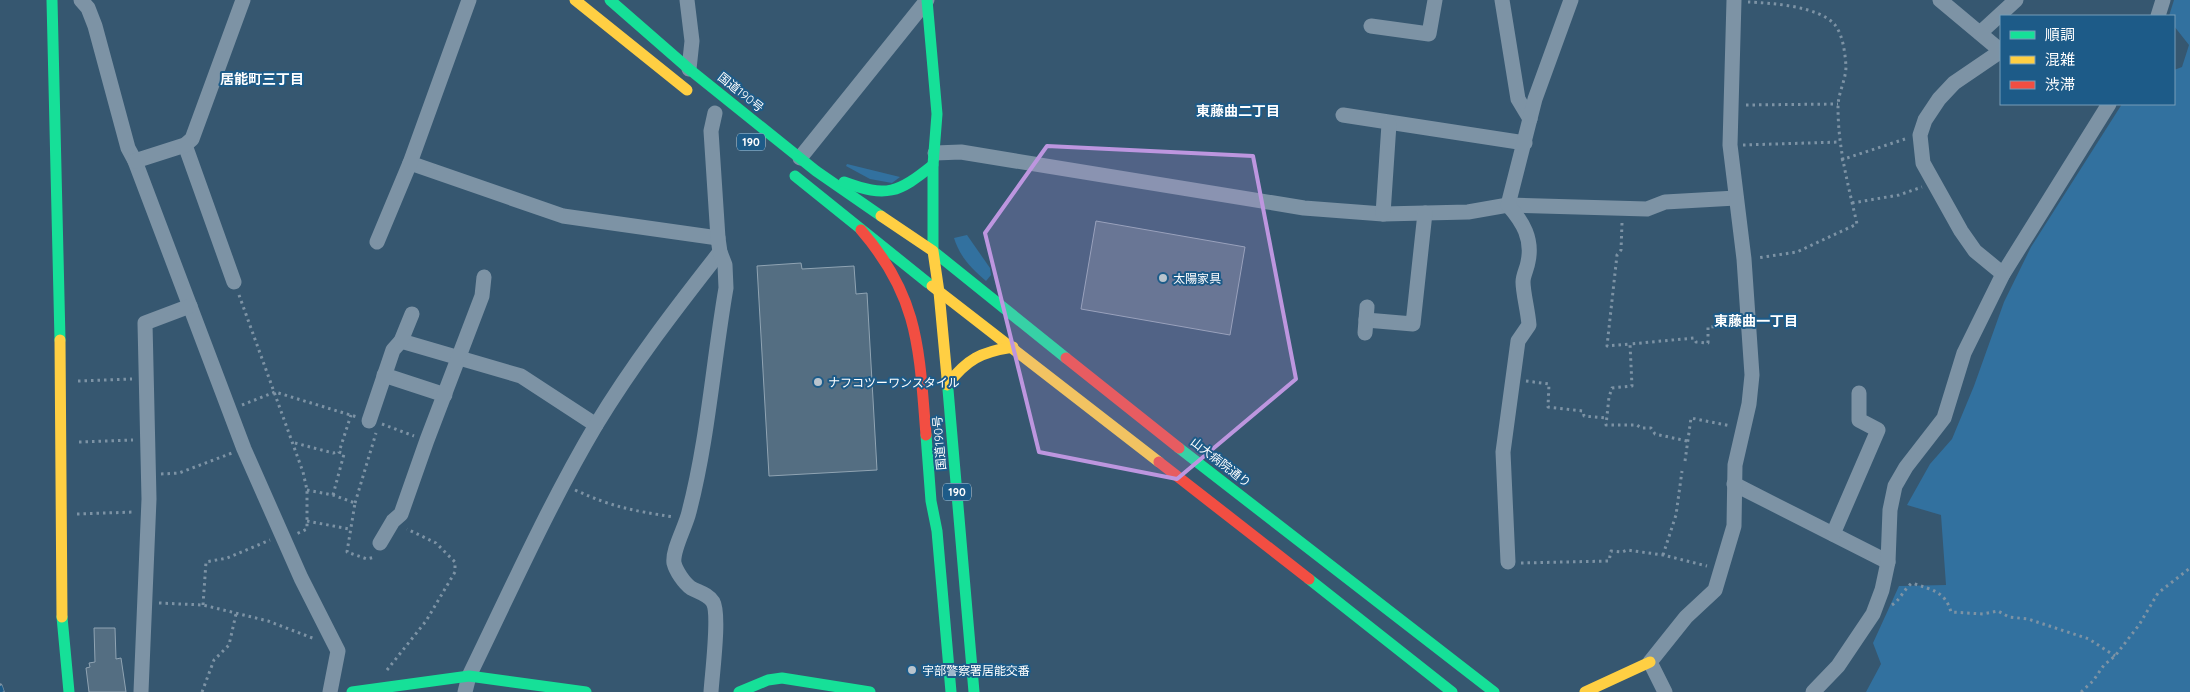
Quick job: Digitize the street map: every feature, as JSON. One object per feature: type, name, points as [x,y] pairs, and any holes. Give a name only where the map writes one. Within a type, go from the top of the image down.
[{"type":"main road","points":[[52,0],[64,653],[69,692]]},
{"type":"main road","points":[[575,0],[693,95]]},
{"type":"main road","name":"国道190号","points":[[610,0],[689,68],[816,171],[934,251],[974,692]]},
{"type":"main road","points":[[927,0],[937,114],[934,159],[934,251],[928,283],[927,302]]},
{"type":"main road","points":[[816,171],[866,192],[880,194],[895,192],[911,184],[934,159]]},
{"type":"main road","name":"国道190号","points":[[784,168],[928,283]]},
{"type":"main road","name":"国道190号","points":[[861,230],[893,274],[908,306],[914,326],[919,352],[931,501],[937,531],[951,692]]},
{"type":"main road","name":"山大病院通り","points":[[934,251],[1149,424],[1494,692]]},
{"type":"main road","points":[[928,283],[1013,347],[1452,692]]},
{"type":"main road","points":[[947,385],[958,370],[970,359],[988,351],[1013,347]]},
{"type":"main road","name":"国道190号","points":[[932,371],[941,500],[937,531]]},
{"type":"main road","points":[[1585,692],[1650,662]]},
{"type":"main road","points":[[352,692],[469,676],[586,692]]},
{"type":"main road","points":[[739,692],[782,678],[870,692]]},
{"type":"street","points":[[81,0],[88,8],[95,26],[128,148],[135,161],[244,449],[283,537],[338,651],[330,692]]},
{"type":"street","points":[[135,161],[185,145],[192,139],[242,0]]},
{"type":"street","points":[[377,242],[410,163],[469,0]]},
{"type":"street","points":[[687,0],[692,41],[689,68]]},
{"type":"street","points":[[800,158],[927,0]]},
{"type":"street","points":[[1371,26],[1429,34],[1434,0]]},
{"type":"street","points":[[1502,0],[1518,99],[1530,120]]},
{"type":"street","points":[[1508,205],[1535,99],[1571,0]]},
{"type":"street","points":[[1665,692],[1650,662],[1686,617],[1715,590],[1722,570],[1734,526],[1735,465],[1749,404],[1752,375],[1744,259],[1730,145],[1734,0]]},
{"type":"street","points":[[1940,0],[2000,50]]},
{"type":"street","points":[[2000,15],[2016,0]]},
{"type":"street","points":[[2158,15],[2163,0]]},
{"type":"street","points":[[1980,34],[2000,15]]},
{"type":"street","points":[[2000,52],[1954,83],[1939,99],[1925,120],[1920,135],[1923,163],[1961,231],[1976,251],[2003,274]]},
{"type":"street","points":[[1813,692],[1838,666],[1873,614],[1882,590],[1888,562],[1890,510],[1895,486],[1906,467],[1944,418],[1964,353],[2003,274],[2108,105]]},
{"type":"street","points":[[711,692],[716,617],[713,602],[708,596],[689,587],[678,573],[674,562],[676,551],[688,519],[699,472],[726,288],[725,265],[719,245],[711,131],[715,113]]},
{"type":"street","points":[[1343,115],[1389,124],[1525,143]]},
{"type":"street","points":[[1383,214],[1389,124]]},
{"type":"street","points":[[185,145],[234,282]]},
{"type":"street","points":[[934,159],[961,152],[1304,208],[1383,214],[1468,212],[1508,205],[1623,210],[1648,209],[1665,202],[1736,198]]},
{"type":"street","points":[[410,163],[563,216],[719,245]]},
{"type":"street","points":[[1508,205],[1520,219],[1529,243],[1528,261],[1523,282],[1529,325],[1518,340],[1503,452],[1508,562]]},
{"type":"street","points":[[1366,320],[1412,324],[1425,213]]},
{"type":"street","points":[[465,692],[469,676],[537,531],[596,424],[719,245]]},
{"type":"street","points":[[380,543],[393,521],[402,514],[427,440],[482,296],[484,278]]},
{"type":"street","points":[[141,692],[149,512],[145,323],[190,306]]},
{"type":"street","points":[[374,422],[384,375],[393,350],[401,340],[412,314]]},
{"type":"street","points":[[401,340],[521,376],[596,424]]},
{"type":"street","points":[[384,375],[445,395]]},
{"type":"street","points":[[1833,534],[1878,430],[1859,420],[1858,393]]},
{"type":"street","points":[[1734,484],[1888,562]]},
{"type":"path","points":[[1734,0],[1788,4],[1827,18],[1838,30],[1844,49],[1846,67],[1838,104],[1840,142],[1856,224],[1796,252],[1744,259]]},
{"type":"path","points":[[1730,106],[1838,104]]},
{"type":"path","points":[[1842,160],[1920,135]]},
{"type":"path","points":[[1730,145],[1765,146],[1840,142]]},
{"type":"path","points":[[1852,203],[1899,195],[1934,183]]},
{"type":"path","points":[[1623,210],[1621,250],[1616,255],[1608,346],[1694,338],[1696,342],[1708,343],[1708,327],[1748,325]]},
{"type":"path","points":[[203,605],[206,562],[227,558],[307,529],[307,490],[294,443],[234,282]]},
{"type":"path","points":[[1630,344],[1632,386],[1612,388],[1606,425],[1637,425],[1641,428],[1651,428],[1655,434],[1687,441]]},
{"type":"path","points":[[60,382],[145,379]]},
{"type":"path","points":[[1513,379],[1549,384],[1548,407],[1583,411],[1584,416],[1606,418]]},
{"type":"path","points":[[229,410],[275,392],[427,440]]},
{"type":"path","points":[[339,452],[351,415]]},
{"type":"path","points":[[1685,461],[1691,418],[1744,429]]},
{"type":"path","points":[[374,422],[349,529],[347,552],[367,559],[376,557],[380,543]]},
{"type":"path","points":[[61,443],[147,439]]},
{"type":"path","points":[[294,443],[344,454],[333,495]]},
{"type":"path","points":[[148,474],[179,473],[244,449]]},
{"type":"path","points":[[1663,555],[1676,514],[1682,471]]},
{"type":"path","points":[[563,484],[606,504],[624,509],[688,519]]},
{"type":"path","points":[[307,490],[355,502]]},
{"type":"path","points":[[62,515],[149,512]]},
{"type":"path","points":[[307,521],[349,529]]},
{"type":"path","points":[[383,688],[387,668],[426,621],[455,572],[455,562],[436,544],[393,521]]},
{"type":"path","points":[[1508,562],[1609,561],[1611,551],[1622,552],[1627,550],[1663,555],[1722,570]]},
{"type":"path","points":[[2081,692],[2092,681],[2104,664],[2116,656],[2139,625],[2158,593],[2190,568]]},
{"type":"path","points":[[1873,614],[1879,614],[1899,600],[1906,588],[1912,583],[1939,592],[1948,600],[1951,612],[1982,614],[1998,611],[2009,617],[2028,619],[2089,639],[2116,656]]},
{"type":"path","points":[[146,602],[203,605],[268,621],[335,646]]},
{"type":"path","points":[[202,692],[214,660],[229,645],[236,614]]},
{"type":"highlighted area","points":[[1047,146],[1253,156],[1296,379],[1177,479],[1039,452],[985,233]]},
{"type":"shaded area","points":[[2174,0],[2190,0],[2190,692],[1866,692],[1881,664],[1873,643],[1899,586],[1946,585],[1941,515],[1907,505],[1930,464],[1952,439],[1974,386],[2004,302],[2031,247],[2121,105],[2175,105],[2175,70],[2182,67],[2189,45],[2175,27],[2175,15],[2169,15]]},
{"type":"shaded area","points":[[847,164],[900,177],[892,183],[870,179],[846,166]]},
{"type":"shaded area","points":[[967,235],[990,268],[991,275],[986,281],[967,262],[956,245],[954,238]]},
{"type":"building","name":"太陽家具","points":[[1096,221],[1245,247],[1230,335],[1081,309]]},
{"type":"building","name":"ナフコツーワンスタイル","points":[[801,263],[802,269],[854,266],[856,294],[867,293],[877,470],[769,476],[757,266]]},
{"type":"building","points":[[94,628],[115,628],[116,659],[121,658],[126,692],[89,692],[86,668],[90,667],[89,663],[95,662]]},
{"type":"railway","points":[[0,686],[2,692]]},
{"type":"traffic: fast","points":[[52,0],[60,340]]},
{"type":"traffic: fast","points":[[610,0],[689,69],[816,171],[881,216]]},
{"type":"traffic: fast","points":[[927,0],[937,114],[933,165],[933,251],[1066,358]]},
{"type":"traffic: fast","points":[[844,182],[871,190],[891,190],[910,182],[933,165]]},
{"type":"traffic: fast","points":[[795,176],[928,283]]},
{"type":"traffic: fast","points":[[947,378],[974,692]]},
{"type":"traffic: fast","points":[[926,435],[931,501],[937,531],[951,692]]},
{"type":"traffic: fast","points":[[1179,448],[1494,692]]},
{"type":"traffic: fast","points":[[1309,579],[1452,692]]},
{"type":"traffic: fast","points":[[62,617],[69,692]]},
{"type":"traffic: fast","points":[[352,692],[469,676],[586,692]]},
{"type":"traffic: fast","points":[[739,692],[768,680],[782,678],[870,692]]},
{"type":"traffic: slow","points":[[575,0],[687,90]]},
{"type":"traffic: slow","points":[[881,216],[933,251],[947,378]]},
{"type":"traffic: slow","points":[[932,286],[1159,462]]},
{"type":"traffic: slow","points":[[60,340],[62,617]]},
{"type":"traffic: slow","points":[[947,385],[961,369],[975,358],[992,351],[1013,347]]},
{"type":"traffic: slow","points":[[1585,692],[1650,662]]},
{"type":"traffic: jam","points":[[861,230],[895,279],[906,303],[918,351],[926,435]]},
{"type":"traffic: jam","points":[[1066,358],[1179,448]]},
{"type":"traffic: jam","points":[[1159,462],[1309,579]]},
{"type":"place","name":"太陽家具","points":[[1163,278]]},
{"type":"place","name":"ナフコツーワンスタイル","points":[[818,382]]},
{"type":"place","name":"宇部警察署居能交番","points":[[912,670]]},
{"type":"district","name":"居能町三丁目","points":[[262,79]]},
{"type":"district","name":"東藤曲二丁目","points":[[1238,111]]},
{"type":"district","name":"東藤曲一丁目","points":[[1756,321]]}]
